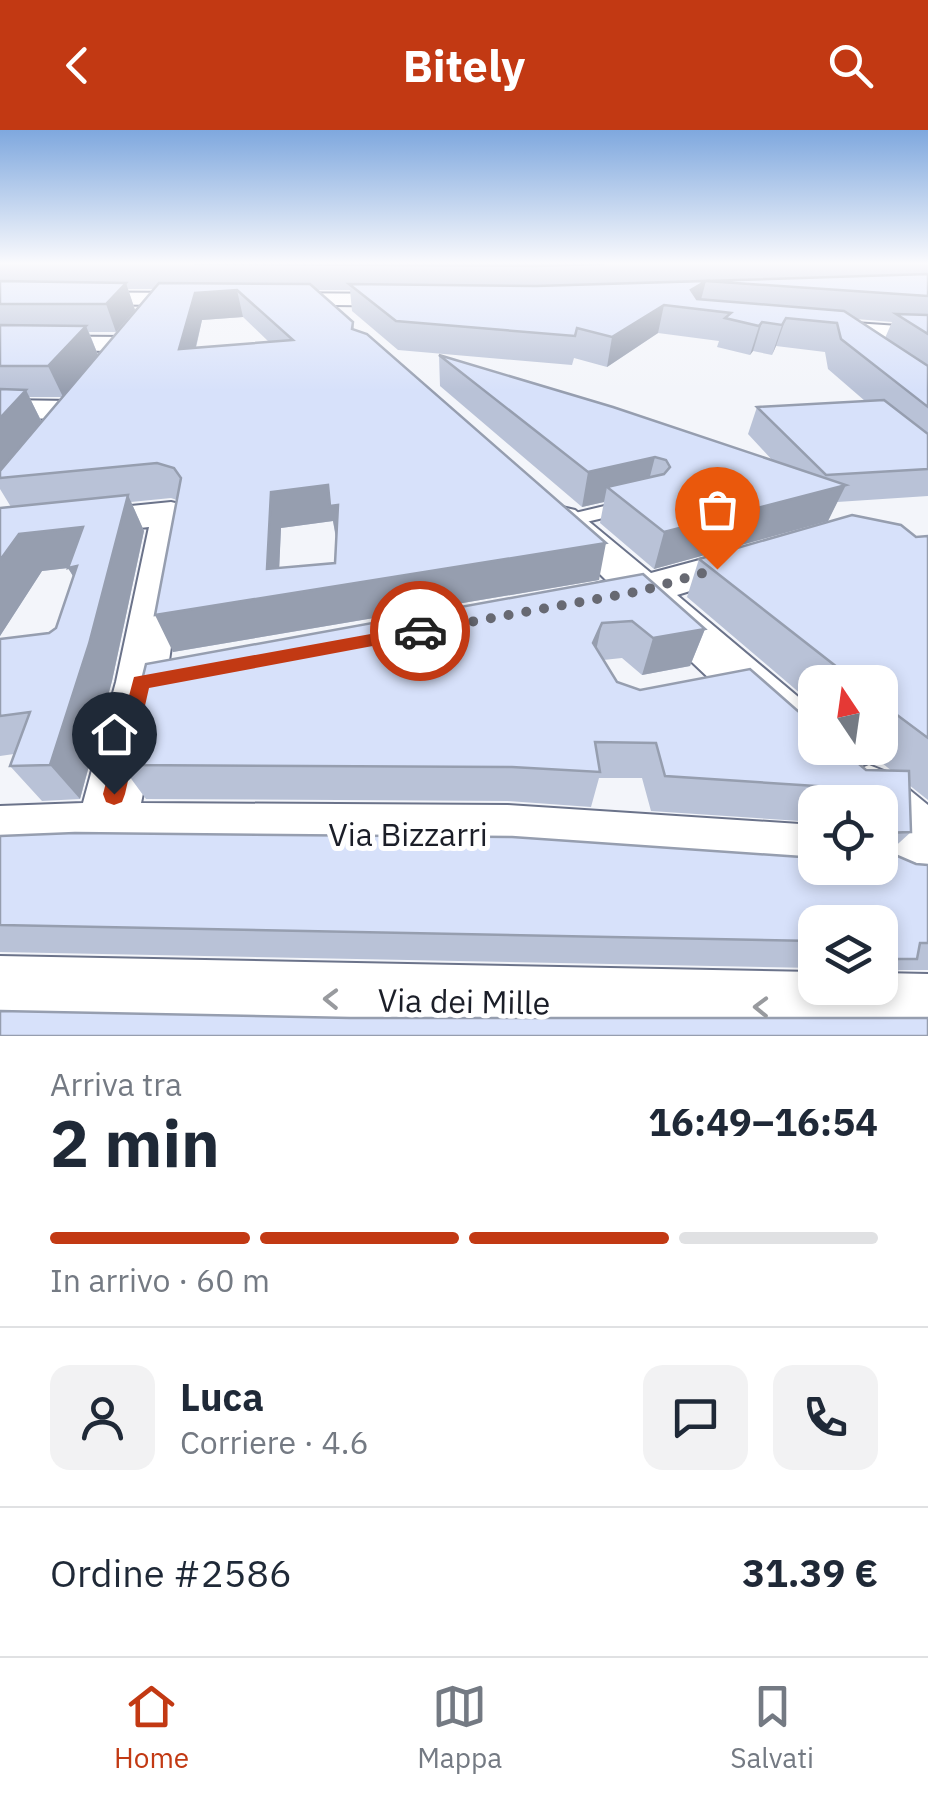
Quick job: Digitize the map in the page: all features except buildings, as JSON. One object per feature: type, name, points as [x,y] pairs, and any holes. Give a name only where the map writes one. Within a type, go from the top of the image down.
[{"type":"street","points":[[48,441],[154,306]]},
{"type":"street","points":[[327,306],[362,337]]},
{"type":"street","points":[[884,360],[831,328],[928,336]]},
{"type":"street","points":[[0,344],[125,344]]},
{"type":"street","points":[[0,409],[72,410]]},
{"type":"street","points":[[537,495],[798,729]]},
{"type":"street","points":[[0,531],[171,513],[160,678],[106,832]]},
{"type":"street","points":[[564,605],[641,591],[793,547]]},
{"type":"street","points":[[689,692],[742,680]]},
{"type":"street","points":[[838,765],[928,845]]},
{"type":"street","name":"Via Bizzarri","points":[[0,836],[106,832],[508,835],[798,855]]},
{"type":"street","points":[[898,861],[928,863]]},
{"type":"street","name":"Via dei Mille","points":[[0,992],[928,1011]]},
{"type":"lane","points":[[565,521],[647,502]]},
{"type":"way so far","points":[[420,631],[641,591],[717,569]]},
{"type":"route","points":[[114,794],[141,682],[420,631]]}]
